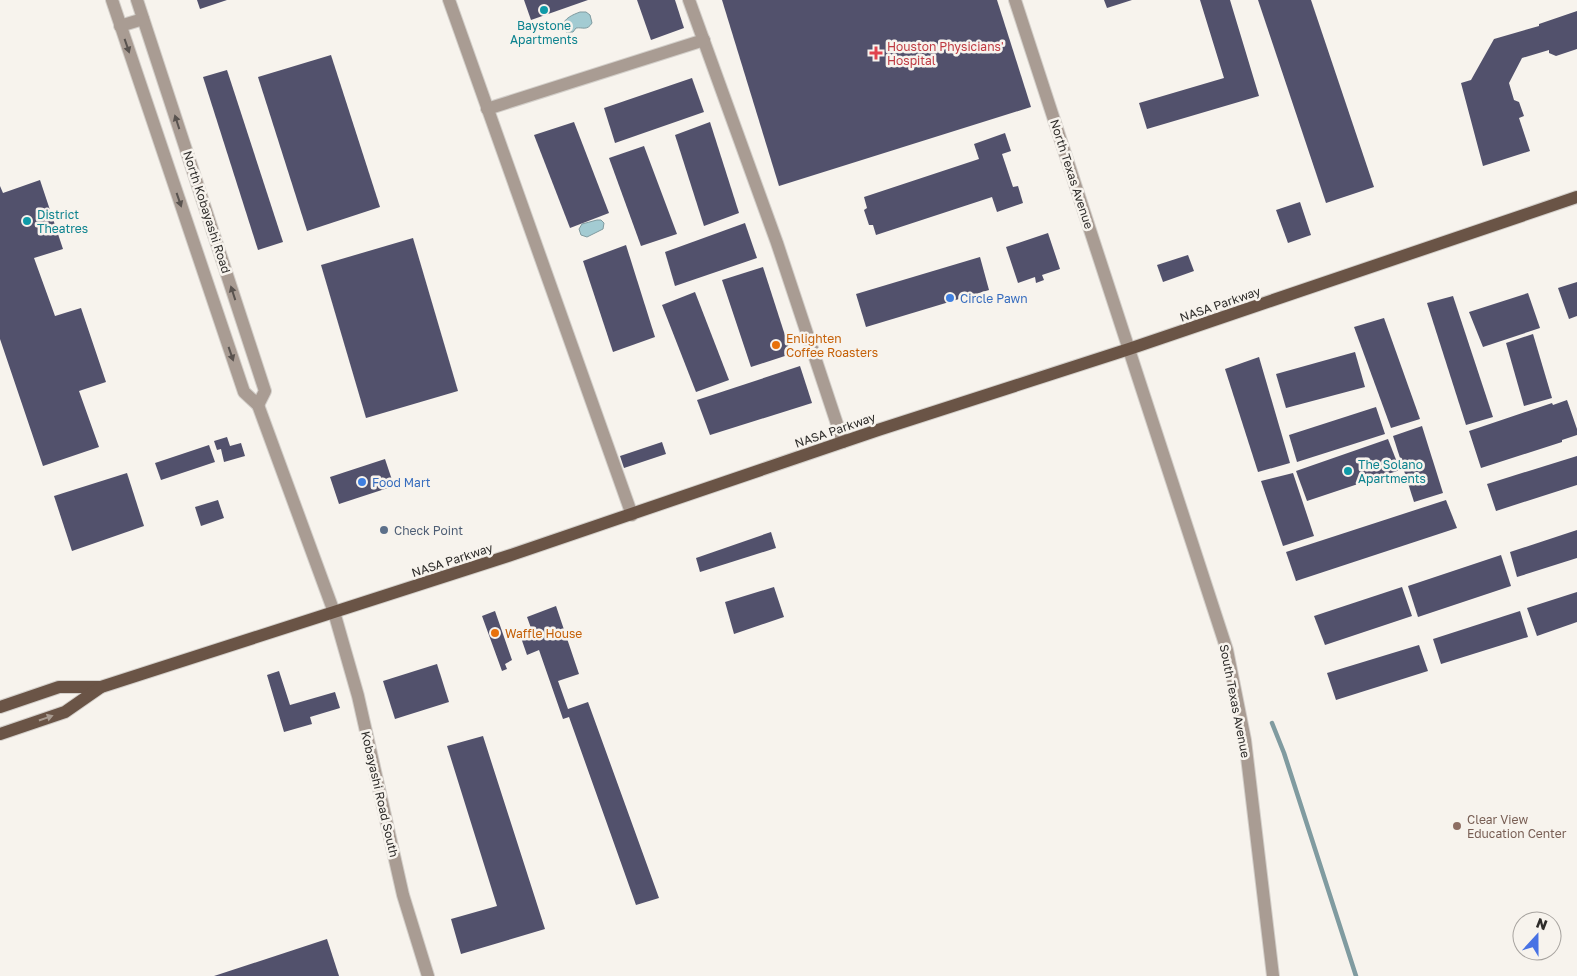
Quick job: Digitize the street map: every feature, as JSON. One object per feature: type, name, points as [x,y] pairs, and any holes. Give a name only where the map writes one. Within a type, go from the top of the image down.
[{"type":"main road","name":"NASA Parkway","points":[[0,734],[65,712],[102,687],[248,642],[508,556],[843,442],[1129,349],[1577,198]]},
{"type":"main road","name":"NASA Parkway","points":[[0,706],[59,687],[102,687]]},
{"type":"street","name":"North Kobayashi Road","points":[[112,0],[244,392],[258,405],[334,612]]},
{"type":"street","name":"North Kobayashi Road","points":[[137,0],[265,391],[258,405]]},
{"type":"street","points":[[449,0],[632,514]]},
{"type":"street","points":[[690,0],[777,243],[843,442]]},
{"type":"street","name":"North Texas Avenue","points":[[1015,0],[1129,349]]},
{"type":"street","points":[[120,26],[143,19]]},
{"type":"street","points":[[487,109],[704,40]]},
{"type":"street","name":"South Texas Avenue","points":[[1129,349],[1227,650],[1245,740],[1273,976]]},
{"type":"street","name":"Kobayashi Road South","points":[[334,612],[358,696],[403,895],[428,976]]},
{"type":"water","points":[[580,12],[586,12],[590,15],[592,23],[587,28],[576,28],[573,32],[566,32],[562,26],[565,21]]},
{"type":"water","points":[[601,220],[604,223],[603,229],[587,237],[581,235],[579,229],[582,224]]},
{"type":"building","points":[[197,0],[227,0],[200,9]]},
{"type":"building","name":"Baystone Apartments","points":[[524,0],[588,0],[531,20]]},
{"type":"building","points":[[637,0],[675,0],[684,28],[651,40]]},
{"type":"building","name":"Houston Physicians' Hospital","points":[[722,0],[997,0],[1031,107],[779,186]]},
{"type":"building","points":[[1104,0],[1132,0],[1107,8]]},
{"type":"building","points":[[1200,0],[1230,0],[1259,96],[1147,129],[1139,103],[1224,78]]},
{"type":"building","points":[[1258,0],[1311,0],[1374,187],[1326,203]]},
{"type":"building","points":[[1577,11],[1577,49],[1556,56],[1549,53],[1549,50],[1522,58],[1509,83],[1514,100],[1519,102],[1524,116],[1519,118],[1530,151],[1483,166],[1461,83],[1471,80],[1494,39],[1539,26],[1539,24]]},
{"type":"building","points":[[331,55],[380,207],[307,231],[258,77]]},
{"type":"building","points":[[227,70],[283,242],[258,250],[203,77]]},
{"type":"building","points":[[692,78],[704,112],[615,143],[604,108]]},
{"type":"building","points":[[574,122],[609,213],[570,228],[534,135]]},
{"type":"building","points":[[710,122],[739,213],[704,226],[675,135]]},
{"type":"building","points":[[1005,133],[1011,151],[1002,154],[1013,187],[1018,186],[1023,203],[997,212],[992,197],[876,235],[873,225],[869,225],[864,210],[867,208],[864,197],[979,159],[974,144]]},
{"type":"building","points":[[644,146],[677,234],[641,246],[609,158]]},
{"type":"building","points":[[40,180],[63,249],[34,258],[55,316],[81,308],[106,382],[79,391],[99,447],[43,466],[0,339],[0,186],[3,193]]},
{"type":"building","points":[[1300,202],[1311,235],[1288,243],[1276,210]]},
{"type":"building","points":[[745,223],[757,258],[675,286],[665,252]]},
{"type":"building","points":[[1048,233],[1060,269],[1042,275],[1044,280],[1036,283],[1035,277],[1018,283],[1006,247]]},
{"type":"building","points":[[413,238],[458,391],[366,418],[321,265]]},
{"type":"building","points":[[626,245],[655,337],[613,352],[583,261]]},
{"type":"building","points":[[1188,255],[1194,271],[1163,282],[1157,265]]},
{"type":"building","points":[[980,257],[989,290],[866,327],[856,294]]},
{"type":"building","points":[[763,267],[791,354],[751,367],[722,280]]},
{"type":"building","points":[[1577,282],[1577,316],[1569,319],[1558,288]]},
{"type":"building","points":[[695,292],[729,380],[696,392],[662,305]]},
{"type":"building","points":[[1528,293],[1540,328],[1483,347],[1469,312]]},
{"type":"building","points":[[1453,296],[1493,417],[1466,425],[1427,303]]},
{"type":"building","points":[[1384,318],[1420,419],[1391,428],[1354,327]]},
{"type":"building","points":[[1533,334],[1552,398],[1524,406],[1506,343]]},
{"type":"building","points":[[1355,352],[1365,387],[1286,408],[1276,374]]},
{"type":"building","points":[[1259,357],[1290,463],[1258,472],[1225,369]]},
{"type":"building","points":[[800,366],[812,403],[710,435],[697,400]]},
{"type":"building","points":[[1567,400],[1577,429],[1577,435],[1562,440],[1562,442],[1481,468],[1469,431],[1552,403],[1553,405]]},
{"type":"building","points":[[1376,407],[1385,434],[1297,462],[1289,435]]},
{"type":"building","points":[[1422,426],[1443,493],[1414,502],[1393,436]]},
{"type":"building","points":[[227,437],[230,446],[241,443],[245,456],[224,462],[221,449],[217,450],[214,441]]},
{"type":"building","name":"The Solano Apartments","points":[[1388,439],[1400,470],[1307,501],[1296,471]]},
{"type":"building","points":[[662,442],[666,454],[624,468],[620,456]]},
{"type":"building","points":[[209,445],[215,462],[161,480],[155,463]]},
{"type":"building","points":[[1577,456],[1577,485],[1496,511],[1487,484]]},
{"type":"building","name":"Food Mart","points":[[385,459],[394,486],[339,504],[330,477]]},
{"type":"building","points":[[127,473],[144,526],[72,551],[54,496]]},
{"type":"building","points":[[1293,473],[1314,536],[1283,546],[1261,481]]},
{"type":"building","points":[[218,500],[224,518],[201,526],[195,507]]},
{"type":"building","points":[[1446,500],[1457,528],[1296,581],[1286,552]]},
{"type":"building","points":[[1577,530],[1577,558],[1517,577],[1510,552]]},
{"type":"building","points":[[771,532],[776,548],[700,572],[696,558]]},
{"type":"building","points":[[1501,555],[1511,586],[1418,617],[1408,586]]},
{"type":"building","points":[[774,587],[784,617],[734,634],[725,602]]},
{"type":"building","points":[[1402,587],[1412,616],[1325,645],[1314,616]]},
{"type":"building","points":[[1577,592],[1577,622],[1537,636],[1527,608]]},
{"type":"building","points":[[556,606],[579,674],[558,681],[568,709],[588,702],[659,898],[636,905],[569,717],[563,719],[539,650],[527,655],[519,632],[531,628],[527,617]]},
{"type":"building","name":"Waffle House","points":[[495,611],[512,660],[505,664],[507,669],[502,671],[482,616]]},
{"type":"building","points":[[1520,611],[1528,637],[1441,664],[1433,639]]},
{"type":"building","points":[[1419,645],[1428,671],[1336,700],[1327,673]]},
{"type":"building","points":[[437,664],[449,702],[395,719],[383,681]]},
{"type":"building","points":[[279,671],[290,705],[335,692],[340,708],[310,717],[312,724],[284,732],[267,675]]},
{"type":"building","points":[[483,736],[545,929],[461,954],[451,919],[497,906],[447,746]]},
{"type":"building","points":[[327,939],[339,976],[214,976]]},
{"type":"waterway","points":[[1272,723],[1284,753],[1356,976]]},
{"type":"place","name":"Baystone Apartments","points":[[544,10]]},
{"type":"place","name":"Houston Physicians' Hospital","points":[[876,53]]},
{"type":"place","name":"District Theatres","points":[[27,221]]},
{"type":"place","name":"Circle Pawn","points":[[950,298]]},
{"type":"place","name":"Enlighten Coffee Roasters","points":[[776,345]]},
{"type":"place","name":"The Solano Apartments","points":[[1348,471]]},
{"type":"place","name":"Food Mart","points":[[362,482]]},
{"type":"place","name":"Check Point","points":[[384,530]]},
{"type":"place","name":"Waffle House","points":[[495,633]]},
{"type":"place","name":"Clear View Education Center","points":[[1457,826]]}]
